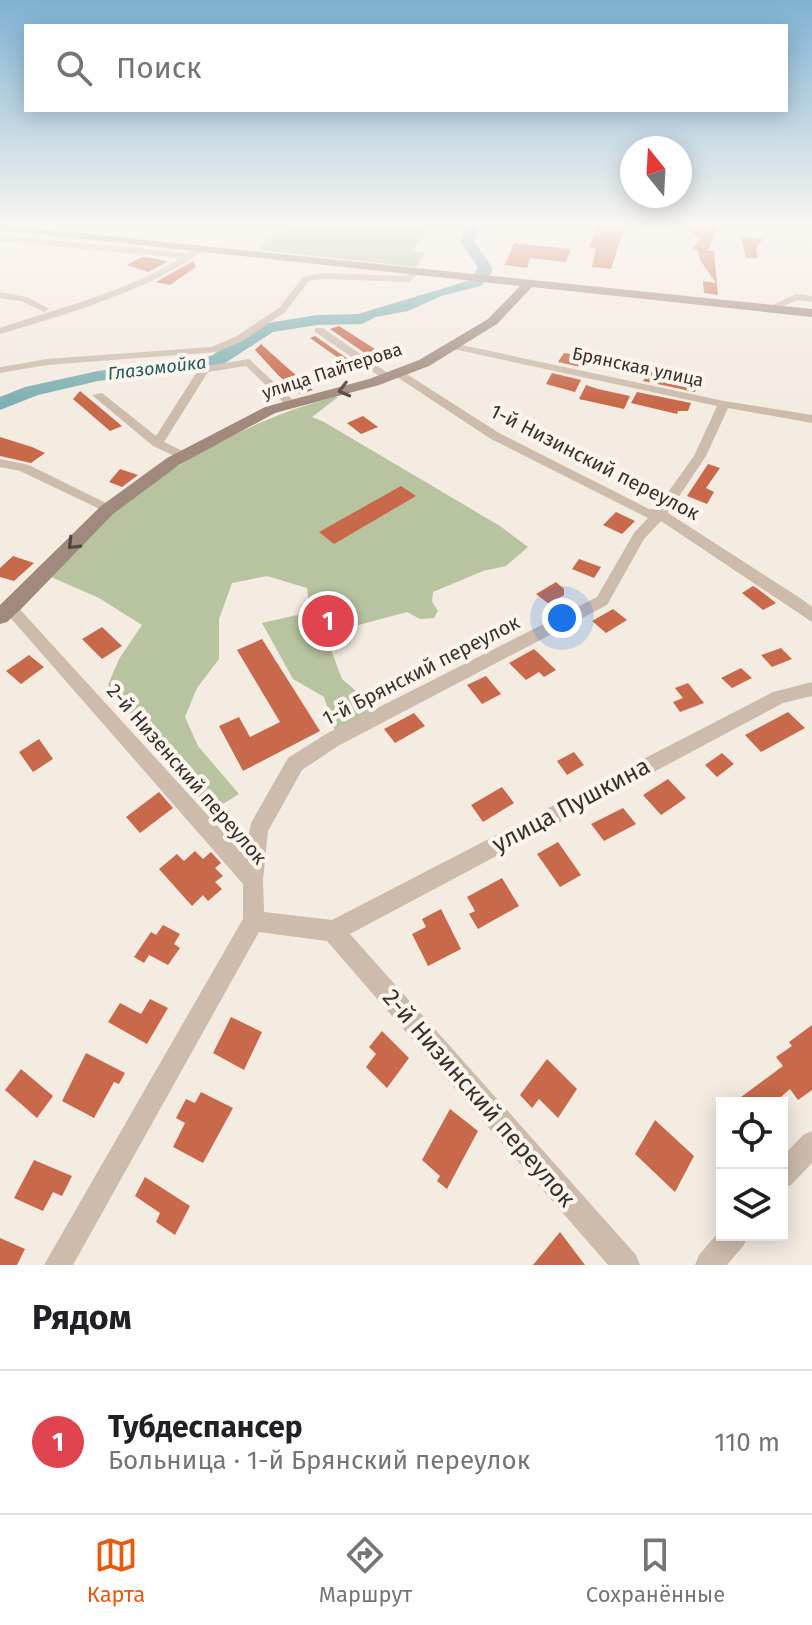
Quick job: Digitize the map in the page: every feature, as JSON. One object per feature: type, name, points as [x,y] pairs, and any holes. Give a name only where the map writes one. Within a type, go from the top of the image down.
[{"type":"main road","name":"улица Пайтерова","points":[[5,613],[109,508],[183,456],[248,419],[290,403],[393,375],[457,347],[499,316],[528,284]]},
{"type":"main road","points":[[539,284],[812,313]]},
{"type":"street","points":[[0,331],[133,284]]},
{"type":"street","points":[[0,370],[47,362],[213,350],[239,339],[282,310],[302,284]]},
{"type":"street","points":[[0,295],[24,299],[44,309]]},
{"type":"street","points":[[769,309],[796,297],[812,299]]},
{"type":"street","name":"1-й Низинский переулок","points":[[319,330],[495,436],[646,513],[660,514],[812,616]]},
{"type":"street","name":"Брянская улица","points":[[457,347],[724,404],[812,419]]},
{"type":"street","points":[[157,443],[204,369],[249,362],[290,403]]},
{"type":"street","points":[[98,395],[157,443],[183,456]]},
{"type":"street","name":"1-й Брянский переулок","points":[[253,880],[258,830],[295,764],[332,740],[602,601],[639,536],[660,514],[700,456],[724,404]]},
{"type":"street","points":[[0,463],[24,468],[109,508]]},
{"type":"street","name":"2-й Низенский переулок","points":[[5,613],[253,880],[254,921]]},
{"type":"street","name":"улица Пушкина","points":[[333,931],[779,697],[812,689]]},
{"type":"street","points":[[58,1265],[254,921],[333,931]]},
{"type":"street","name":"2-й Низинский переулок","points":[[333,931],[626,1265]]},
{"type":"street","points":[[788,1170],[812,1144]]},
{"type":"street","points":[[709,1265],[729,1241]]},
{"type":"green space","points":[[338,397],[312,417],[500,526],[528,547],[506,566],[483,571],[433,592],[432,602],[438,611],[434,618],[420,619],[407,612],[325,634],[342,679],[377,709],[336,735],[324,697],[293,679],[262,623],[310,612],[307,588],[267,576],[232,583],[219,619],[219,659],[197,688],[185,717],[198,746],[239,794],[210,812],[108,685],[119,659],[142,625],[99,598],[51,577],[107,518],[179,466],[257,424]]},
{"type":"building","points":[[703,284],[717,284],[718,295],[704,293]]},
{"type":"building","points":[[339,326],[389,358],[379,363],[330,329]]},
{"type":"building","points":[[315,336],[364,370],[358,372],[310,338]]},
{"type":"building","points":[[261,344],[313,390],[300,394],[279,376],[255,350]]},
{"type":"building","points":[[564,353],[590,357],[585,368],[558,362]]},
{"type":"building","points":[[649,371],[699,380],[695,392],[643,381]]},
{"type":"building","points":[[552,373],[581,380],[575,392],[546,384]]},
{"type":"building","points":[[586,385],[630,396],[624,409],[579,399]]},
{"type":"building","points":[[80,391],[122,426],[110,431],[73,399]]},
{"type":"building","points":[[637,392],[691,403],[688,411],[678,411],[677,414],[631,403]]},
{"type":"building","points":[[363,416],[378,427],[361,434],[347,423]]},
{"type":"building","points":[[0,437],[45,453],[31,463],[0,456]]},
{"type":"building","points":[[708,464],[720,468],[706,488],[714,492],[707,504],[687,496]]},
{"type":"building","points":[[120,469],[138,475],[122,487],[109,482]]},
{"type":"building","points":[[401,486],[416,496],[334,544],[319,532]]},
{"type":"building","points":[[616,512],[635,521],[622,534],[603,525]]},
{"type":"building","points":[[13,556],[34,563],[14,581],[0,577],[0,568]]},
{"type":"building","points":[[579,559],[601,567],[594,578],[572,569]]},
{"type":"building","points":[[556,582],[564,589],[564,595],[549,604],[536,594]]},
{"type":"building","points":[[753,586],[776,603],[763,610],[742,593]]},
{"type":"building","points":[[613,609],[627,620],[606,633],[592,621]]},
{"type":"building","points":[[102,627],[122,646],[102,659],[82,639]]},
{"type":"building","points":[[262,639],[320,731],[243,771],[219,726],[239,717],[250,737],[280,722],[237,650]]},
{"type":"building","points":[[781,648],[792,659],[772,667],[761,655]]},
{"type":"building","points":[[534,649],[556,670],[544,677],[539,672],[526,680],[509,663]]},
{"type":"building","points":[[29,655],[44,667],[21,684],[6,671]]},
{"type":"building","points":[[741,668],[752,678],[732,688],[721,678]]},
{"type":"building","points":[[486,676],[501,694],[482,704],[467,685]]},
{"type":"building","points":[[688,683],[704,703],[680,712],[673,702],[683,698],[675,688]]},
{"type":"building","points":[[788,712],[805,728],[761,752],[745,735]]},
{"type":"building","points":[[414,713],[425,726],[395,743],[384,729]]},
{"type":"building","points":[[39,739],[53,759],[33,772],[19,752]]},
{"type":"building","points":[[574,752],[584,765],[567,775],[557,761]]},
{"type":"building","points":[[722,753],[734,764],[717,777],[705,765]]},
{"type":"building","points":[[668,779],[686,798],[661,815],[643,795]]},
{"type":"building","points":[[502,787],[514,803],[483,822],[471,805]]},
{"type":"building","points":[[159,792],[173,808],[140,833],[126,817]]},
{"type":"building","points":[[623,808],[636,824],[604,841],[591,824]]},
{"type":"building","points":[[558,842],[581,875],[560,887],[537,854]]},
{"type":"building","points":[[195,851],[203,859],[211,852],[221,863],[215,868],[223,876],[215,882],[222,889],[208,901],[203,895],[192,906],[159,869],[177,854],[184,861]]},
{"type":"building","points":[[502,878],[519,906],[478,929],[469,914],[475,911],[467,897]]},
{"type":"building","points":[[441,909],[461,949],[428,966],[412,934],[426,927],[422,919]]},
{"type":"building","points":[[163,925],[180,934],[174,944],[180,948],[168,965],[149,955],[144,963],[134,957],[151,932],[156,935]]},
{"type":"building","points":[[150,999],[168,1008],[147,1044],[108,1022],[120,1003],[141,1014]]},
{"type":"building","points":[[231,1017],[262,1032],[244,1070],[213,1053]]},
{"type":"building","points":[[812,1025],[812,1090],[798,1100],[790,1089],[781,1097],[741,1097],[783,1066],[776,1057],[792,1046],[789,1042]]},
{"type":"building","points":[[382,1031],[409,1058],[387,1088],[366,1067],[376,1054],[369,1047]]},
{"type":"building","points":[[86,1053],[125,1073],[119,1084],[114,1082],[94,1118],[62,1101]]},
{"type":"building","points":[[547,1059],[577,1089],[558,1118],[539,1099],[532,1108],[520,1095]]},
{"type":"building","points":[[21,1069],[53,1096],[37,1118],[5,1090]]},
{"type":"building","points":[[201,1092],[233,1108],[203,1163],[173,1147],[185,1123],[176,1118],[186,1099],[195,1103]]},
{"type":"building","points":[[450,1109],[478,1131],[447,1189],[437,1181],[440,1176],[422,1160]]},
{"type":"building","points":[[655,1120],[694,1156],[675,1192],[635,1154]]},
{"type":"building","points":[[34,1160],[72,1176],[62,1196],[53,1192],[43,1211],[14,1198]]},
{"type":"building","points":[[145,1177],[190,1206],[175,1235],[156,1222],[160,1213],[135,1196]]},
{"type":"building","points":[[560,1232],[585,1265],[533,1265]]},
{"type":"building","points":[[0,1238],[25,1249],[17,1265],[0,1265]]},
{"type":"waterway","name":"Глазомойка","points":[[0,404],[32,391],[98,376],[216,361],[268,328],[317,320],[362,319],[371,313],[402,308],[436,293],[472,284]]},
{"type":"place","name":"Тубдеспансер","points":[[328,621]]}]
